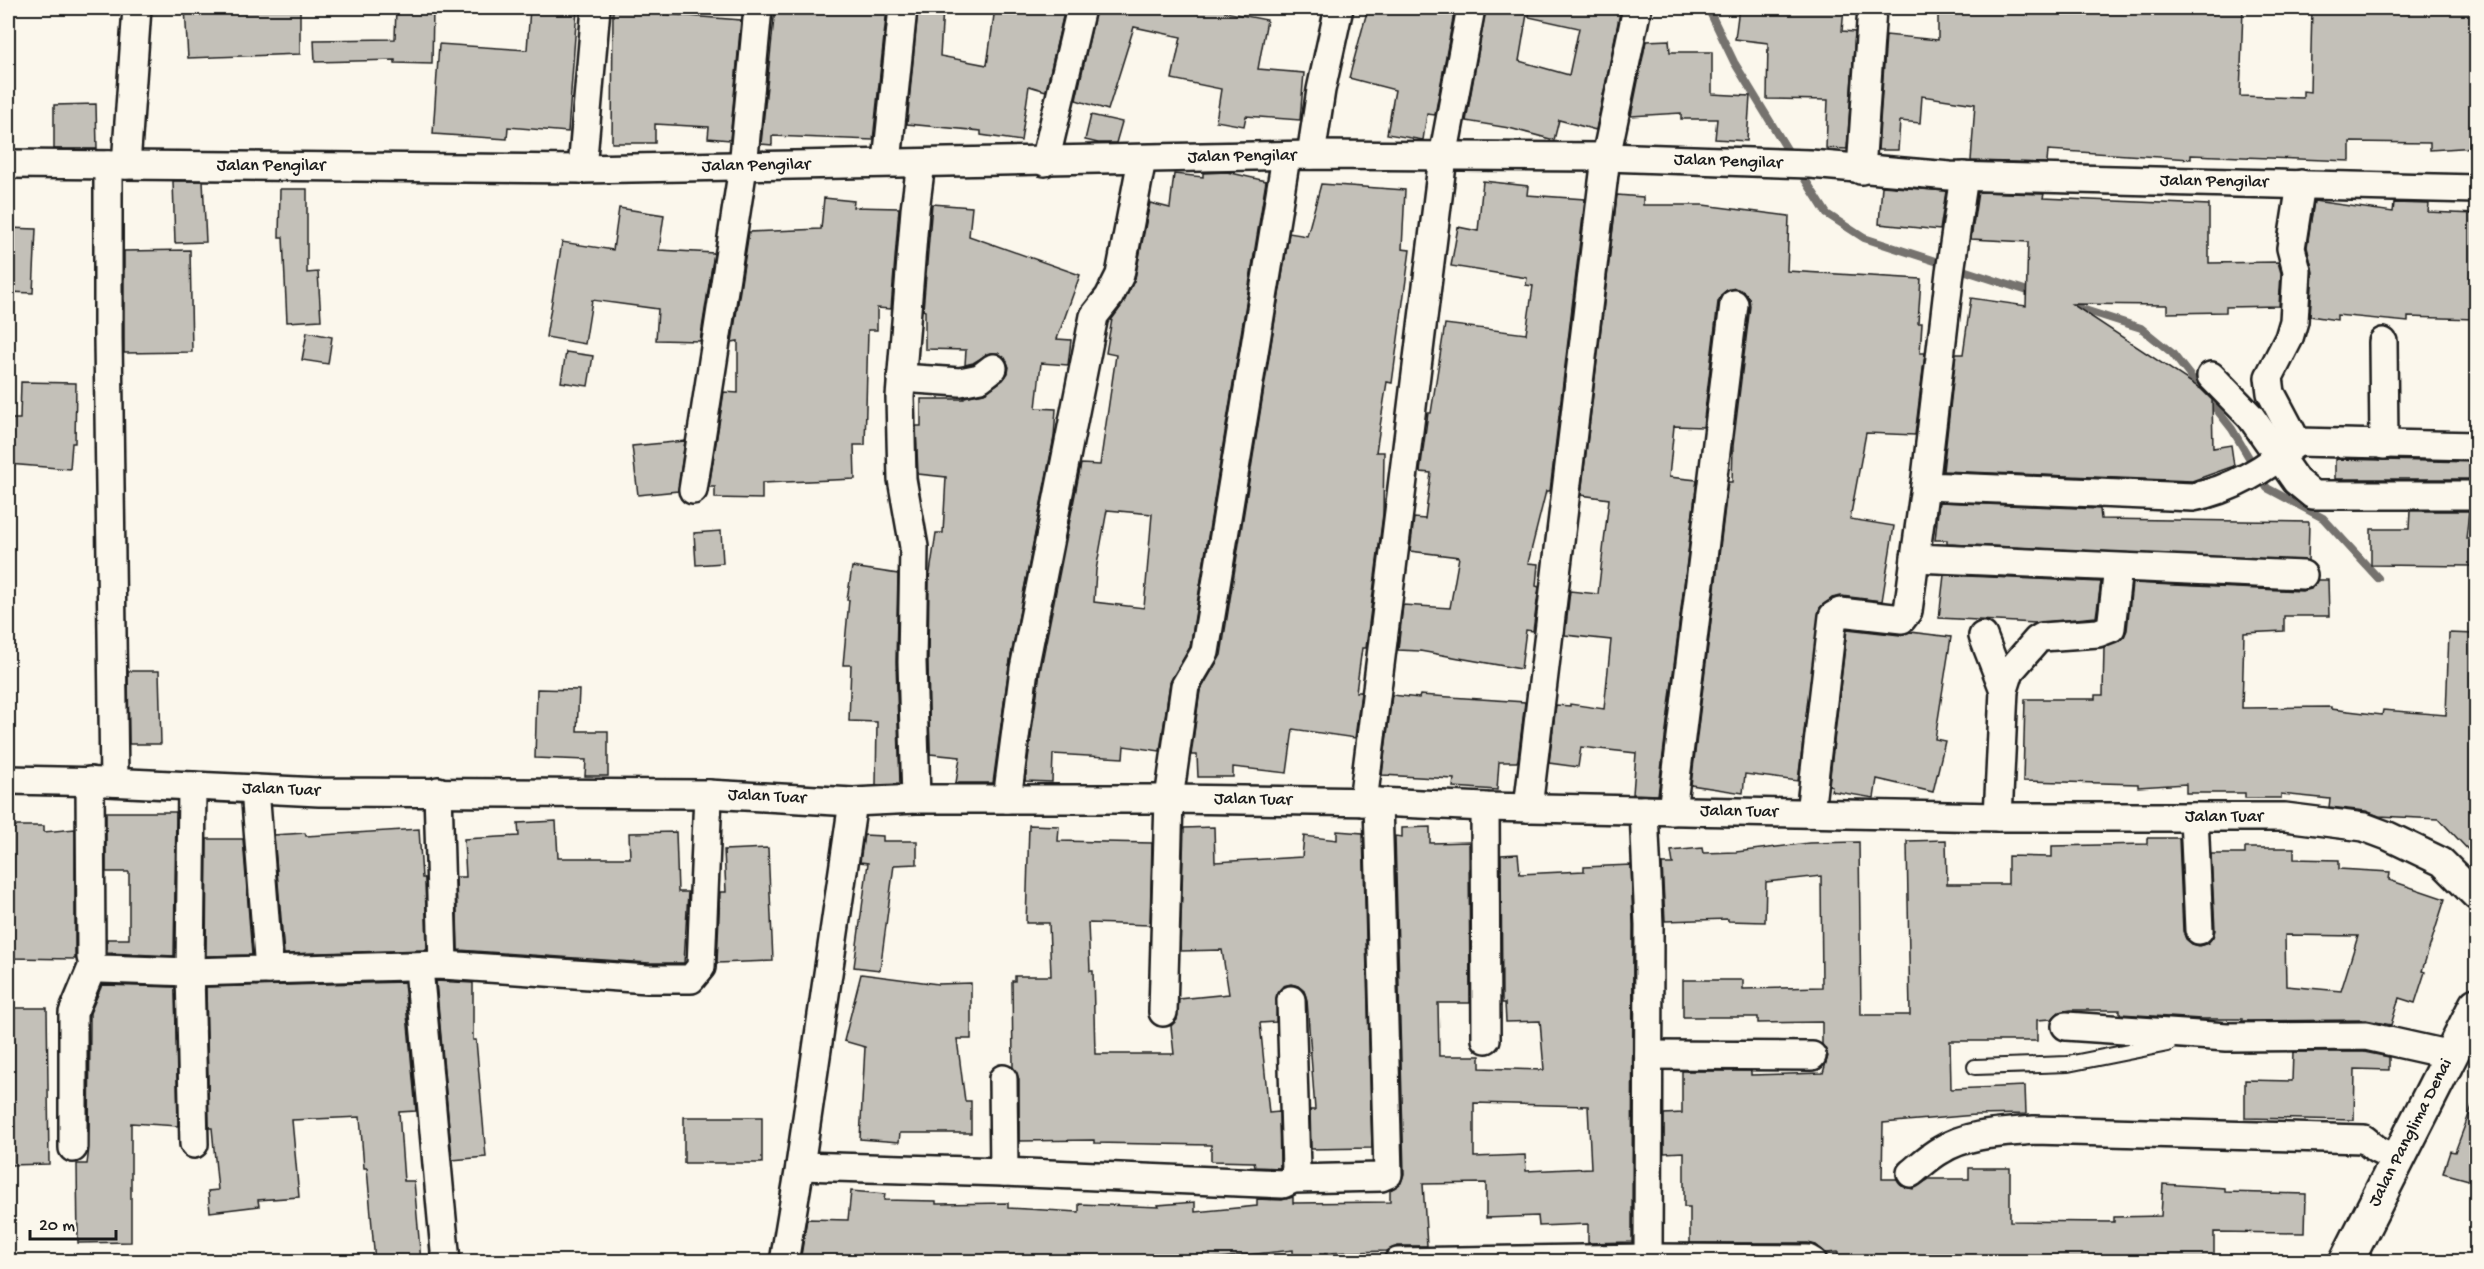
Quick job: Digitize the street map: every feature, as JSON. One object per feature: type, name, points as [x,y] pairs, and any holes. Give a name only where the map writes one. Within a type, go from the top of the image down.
[{"type":"main road","name":"Jalan Panglima Denai","points":[[2346,1262],[2451,1055],[2473,1020]]},
{"type":"street","points":[[74,1148],[73,1013],[93,965],[91,957],[102,782],[108,338],[117,165],[137,8]]},
{"type":"street","points":[[582,169],[596,8]]},
{"type":"street","points":[[693,490],[743,167],[758,8]]},
{"type":"street","points":[[887,162],[903,8]]},
{"type":"street","points":[[1045,162],[1081,8]]},
{"type":"street","points":[[1163,1012],[1169,799],[1185,686],[1205,652],[1298,156],[1321,90],[1339,8]]},
{"type":"street","points":[[801,1166],[1283,1184],[1293,1179],[1381,1177],[1388,1174],[1370,802],[1443,157],[1471,8]]},
{"type":"street","points":[[1528,808],[1606,157],[1637,8]]},
{"type":"street","points":[[1861,170],[1872,8]]},
{"type":"street","name":"Jalan Pengilar","points":[[8,164],[582,169],[1298,156],[1606,157],[1810,164],[1861,170],[1964,176],[2476,189]]},
{"type":"street","points":[[1008,799],[1024,669],[1094,316],[1109,297],[1120,275],[1142,159]]},
{"type":"street","points":[[916,799],[912,662],[914,547],[902,479],[901,378],[921,163]]},
{"type":"street","points":[[1810,813],[1833,616],[1840,612],[1902,619],[1908,611],[1964,176]]},
{"type":"street","points":[[2301,184],[2291,248],[2297,270],[2294,321],[2289,338],[2269,377],[2285,453],[2296,481],[2313,495],[2476,495]]},
{"type":"street","points":[[1672,811],[1734,304]]},
{"type":"street","points":[[2383,342],[2384,445]]},
{"type":"street","points":[[901,378],[960,382],[980,378],[993,368]]},
{"type":"street","points":[[2211,376],[2285,453]]},
{"type":"street","points":[[1925,486],[2180,499],[2209,494],[2251,475],[2285,453],[2384,445],[2476,446]]},
{"type":"street","points":[[1916,558],[2303,575]]},
{"type":"street","points":[[1998,817],[2004,690],[2010,671],[2037,639],[2098,633],[2111,628],[2118,568]]},
{"type":"street","points":[[1983,636],[2004,690]]},
{"type":"street","name":"Jalan Tuar","points":[[8,780],[319,792],[708,794],[853,802],[916,799],[1169,799],[1998,817],[2285,817],[2364,827],[2388,836],[2442,862],[2476,896]]},
{"type":"street","points":[[192,786],[190,972],[194,1144]]},
{"type":"street","points":[[255,789],[269,970]]},
{"type":"street","points":[[438,791],[431,967],[446,1262]]},
{"type":"street","points":[[93,965],[101,969],[190,972],[431,967],[648,979],[691,978],[701,967],[708,794]]},
{"type":"street","points":[[784,1262],[801,1166],[853,802]]},
{"type":"street","points":[[1485,807],[1486,1039]]},
{"type":"street","points":[[1644,810],[1649,925],[1648,1260]]},
{"type":"street","points":[[2194,817],[2199,930]]},
{"type":"street","points":[[1291,1000],[1296,1169],[1293,1179]]},
{"type":"street","points":[[2066,1026],[2227,1037],[2366,1036],[2451,1055]]},
{"type":"street","points":[[1649,1056],[1812,1056]]},
{"type":"street","points":[[1003,1079],[1004,1172]]},
{"type":"street","points":[[1911,1173],[1942,1149],[1962,1140],[1990,1134],[2034,1130],[2364,1139],[2376,1149],[2398,1160]]},
{"type":"street","points":[[1398,1262],[1808,1259],[1813,1262]]},
{"type":"lane","points":[[1975,1067],[2068,1064],[2168,1044],[2181,1034]]},
{"type":"building","points":[[185,8],[300,8],[300,54],[188,58]]},
{"type":"building","points":[[396,8],[433,8],[432,64],[395,63],[395,60],[315,62],[314,40],[395,39]]},
{"type":"building","points":[[530,8],[577,9],[568,132],[508,127],[507,139],[433,134],[439,44],[527,50]]},
{"type":"building","points":[[613,8],[663,8],[663,14],[741,20],[730,140],[708,138],[709,127],[655,124],[655,143],[612,143]]},
{"type":"building","points":[[775,8],[887,8],[873,140],[772,136],[772,145],[761,144]]},
{"type":"building","points":[[918,8],[943,8],[940,56],[987,65],[995,8],[1065,8],[1046,91],[1029,86],[1021,141],[981,135],[981,131],[907,124]]},
{"type":"building","points":[[1096,8],[1226,8],[1225,12],[1267,20],[1258,69],[1304,73],[1300,120],[1246,116],[1244,126],[1216,121],[1221,89],[1172,79],[1181,37],[1134,27],[1108,110],[1076,100]]},
{"type":"building","points":[[1368,8],[1455,8],[1435,115],[1427,114],[1423,140],[1387,134],[1395,90],[1349,78]]},
{"type":"building","points":[[1486,8],[1528,8],[1519,61],[1569,75],[1579,28],[1529,17],[1530,8],[1621,8],[1596,130],[1559,120],[1554,140],[1509,128],[1466,121]]},
{"type":"building","points":[[1739,8],[1844,8],[1842,31],[1855,32],[1847,149],[1826,148],[1828,100],[1767,99],[1768,43],[1735,39]]},
{"type":"building","points":[[1938,8],[2243,8],[2240,96],[2303,98],[2303,91],[2310,92],[2312,8],[2476,8],[2476,48],[2474,48],[2476,147],[2430,150],[2430,143],[2350,142],[2350,161],[2191,155],[2191,159],[2048,150],[2047,163],[1971,161],[1975,104],[1922,96],[1920,123],[1900,121],[1898,150],[1878,150],[1886,35],[1938,40]]},
{"type":"building","points":[[1669,40],[1670,52],[1712,52],[1712,94],[1750,96],[1747,141],[1715,139],[1717,119],[1681,119],[1681,113],[1631,116],[1646,41]]},
{"type":"building","points":[[96,104],[97,149],[54,149],[54,105]]},
{"type":"building","points":[[1091,115],[1122,122],[1116,143],[1085,140]]},
{"type":"building","points":[[1227,172],[1266,181],[1190,647],[1170,683],[1160,751],[1124,746],[1123,758],[1053,754],[1052,782],[1025,781],[1040,672],[1081,464],[1100,465],[1116,355],[1106,353],[1112,319],[1123,304],[1135,278],[1150,203],[1170,208],[1174,174],[1203,177],[1203,173]],"holes":[[[1107,510],[1152,514],[1144,608],[1094,602],[1096,570]]]},
{"type":"building","points":[[173,181],[203,181],[206,242],[175,243]]},
{"type":"building","points":[[1483,181],[1528,186],[1527,195],[1585,199],[1550,491],[1546,491],[1528,563],[1538,564],[1536,586],[1539,587],[1533,631],[1526,630],[1521,669],[1420,651],[1398,650],[1403,605],[1450,608],[1459,557],[1410,551],[1414,518],[1425,519],[1431,473],[1420,472],[1428,413],[1431,413],[1445,324],[1526,334],[1533,286],[1526,285],[1527,278],[1451,266],[1458,227],[1478,231]]},
{"type":"building","points":[[1321,184],[1405,190],[1402,249],[1410,250],[1392,383],[1387,382],[1376,452],[1384,452],[1383,514],[1366,648],[1362,648],[1356,692],[1361,692],[1355,738],[1293,729],[1287,773],[1233,767],[1233,777],[1198,777],[1197,755],[1191,755],[1200,691],[1221,655],[1289,233],[1307,236]]},
{"type":"building","points":[[1882,186],[1946,191],[1940,230],[1879,224]]},
{"type":"building","points":[[280,189],[307,189],[307,273],[318,272],[321,320],[287,322],[283,237],[279,237]]},
{"type":"building","points":[[1978,192],[2044,194],[2043,198],[2209,205],[2209,263],[2278,262],[2281,273],[2279,306],[2226,307],[2226,312],[2167,313],[2167,305],[2072,304],[2201,389],[2212,400],[2213,448],[2231,445],[2234,466],[2192,481],[1943,471],[1956,354],[1963,354],[1971,298],[2026,306],[2028,242],[1971,239]]},
{"type":"building","points":[[1617,195],[1643,197],[1643,205],[1703,205],[1789,216],[1787,271],[1921,279],[1918,323],[1922,323],[1920,353],[1925,353],[1915,435],[1866,433],[1850,519],[1894,526],[1882,601],[1841,596],[1832,598],[1820,608],[1798,781],[1745,774],[1743,793],[1691,785],[1728,482],[1732,482],[1733,446],[1750,306],[1749,298],[1744,292],[1735,288],[1722,294],[1718,302],[1703,427],[1674,426],[1669,477],[1697,480],[1658,795],[1633,794],[1636,753],[1581,747],[1578,767],[1549,763],[1556,705],[1570,706],[1570,704],[1604,709],[1611,640],[1565,635],[1570,591],[1598,594],[1609,499],[1581,495]]},
{"type":"building","points":[[824,198],[854,201],[853,207],[899,208],[891,309],[877,308],[877,330],[868,330],[865,445],[854,445],[855,479],[762,483],[762,499],[715,498],[715,487],[709,487],[724,392],[738,393],[738,341],[732,342],[749,232],[821,229]]},
{"type":"building","points":[[2314,201],[2393,212],[2394,203],[2429,204],[2428,212],[2476,214],[2476,319],[2408,317],[2408,322],[2337,315],[2337,320],[2310,316],[2313,272],[2307,247]]},
{"type":"building","points":[[932,204],[972,207],[969,236],[1080,275],[1057,339],[1071,340],[1068,365],[1041,363],[1036,408],[1056,409],[1054,437],[1009,666],[993,783],[956,783],[960,757],[930,754],[929,579],[936,533],[943,533],[946,477],[918,474],[916,426],[921,426],[921,399],[964,399],[964,397],[984,393],[1003,380],[1009,367],[1005,358],[998,353],[990,353],[965,365],[966,350],[925,349],[925,311],[923,310]]},
{"type":"building","points":[[619,208],[664,215],[659,250],[714,253],[700,341],[656,340],[658,309],[592,300],[585,344],[546,337],[562,242],[613,250]]},
{"type":"building","points":[[8,228],[36,229],[33,293],[8,292]]},
{"type":"building","points":[[190,250],[192,352],[124,353],[124,251]]},
{"type":"building","points":[[307,332],[332,337],[328,364],[302,360]]},
{"type":"building","points":[[566,352],[593,356],[588,386],[561,382]]},
{"type":"building","points":[[21,382],[76,383],[75,443],[72,443],[70,469],[8,464],[10,419],[20,419]]},
{"type":"building","points":[[685,441],[678,491],[638,495],[632,446]]},
{"type":"building","points":[[2335,459],[2476,462],[2476,479],[2335,479]]},
{"type":"building","points":[[1939,502],[2100,509],[2101,519],[2309,522],[2308,561],[1947,544],[1947,540],[1935,540]]},
{"type":"building","points":[[2410,511],[2469,511],[2466,539],[2474,539],[2474,566],[2371,565],[2371,529],[2409,529]]},
{"type":"building","points":[[721,531],[723,563],[696,565],[694,533]]},
{"type":"building","points":[[852,567],[898,574],[896,662],[900,784],[876,785],[877,722],[849,721],[851,665],[843,665],[849,600],[847,600]]},
{"type":"building","points":[[1944,575],[2101,582],[2096,617],[2036,623],[1939,618]]},
{"type":"building","points":[[2317,580],[2328,580],[2329,616],[2284,616],[2284,631],[2244,633],[2242,708],[2331,707],[2331,709],[2382,715],[2383,710],[2446,715],[2449,633],[2476,634],[2476,858],[2439,819],[2379,816],[2366,811],[2329,807],[2330,799],[2281,794],[2281,798],[2245,798],[2245,793],[2186,793],[2186,784],[2138,787],[2138,784],[2023,781],[2025,699],[2095,699],[2095,695],[2103,695],[2104,647],[2124,637],[2127,630],[2132,583],[2302,591],[2311,589]]},
{"type":"building","points":[[1847,629],[1900,635],[1910,632],[1951,637],[1935,739],[1945,741],[1933,792],[1877,779],[1874,798],[1831,791],[1832,786],[1829,785]]},
{"type":"building","points":[[128,671],[159,671],[161,744],[129,744]]},
{"type":"building","points":[[537,689],[579,690],[577,731],[608,731],[608,776],[585,776],[586,760],[535,758]]},
{"type":"building","points":[[1392,695],[1525,702],[1517,762],[1499,762],[1497,790],[1453,787],[1454,779],[1382,775]]},
{"type":"building","points":[[106,812],[176,812],[174,956],[107,953],[107,939],[129,939],[129,872],[106,872]]},
{"type":"building","points":[[556,821],[558,858],[630,858],[629,833],[676,832],[678,892],[688,892],[684,963],[649,963],[458,950],[456,877],[466,877],[464,839],[519,836],[518,823]]},
{"type":"building","points":[[1029,825],[1059,826],[1058,841],[1152,843],[1150,925],[1088,923],[1090,971],[1093,971],[1095,1054],[1174,1054],[1171,1026],[1177,1020],[1179,999],[1229,994],[1222,950],[1180,951],[1184,828],[1214,827],[1215,862],[1302,857],[1304,836],[1337,840],[1337,831],[1363,833],[1372,1148],[1311,1149],[1310,1110],[1315,1110],[1307,1000],[1304,991],[1291,984],[1283,986],[1277,993],[1276,1022],[1260,1023],[1269,1113],[1279,1112],[1280,1168],[1255,1167],[1254,1162],[1211,1161],[1211,1145],[1094,1143],[1094,1140],[1019,1141],[1019,1079],[1013,1067],[1012,981],[1015,981],[1015,976],[1051,976],[1049,923],[1026,923]]},
{"type":"building","points":[[8,826],[44,826],[44,832],[75,829],[75,959],[8,958]]},
{"type":"building","points":[[1430,827],[1430,843],[1469,842],[1470,1003],[1438,1003],[1439,1056],[1480,1056],[1480,1068],[1544,1070],[1540,1021],[1506,1022],[1505,1003],[1502,1003],[1501,855],[1518,854],[1520,874],[1584,871],[1584,867],[1631,865],[1633,925],[1632,1242],[1588,1243],[1588,1224],[1539,1226],[1538,1216],[1486,1218],[1486,1183],[1423,1184],[1427,1246],[1398,1246],[1387,1251],[1325,1253],[1325,1257],[1293,1258],[1293,1250],[1185,1262],[1072,1262],[1072,1258],[1030,1256],[1029,1262],[800,1262],[807,1219],[848,1220],[851,1191],[885,1194],[884,1200],[936,1201],[936,1204],[1008,1203],[1008,1208],[1079,1212],[1079,1204],[1159,1207],[1158,1205],[1195,1202],[1195,1212],[1257,1206],[1257,1199],[1282,1200],[1293,1197],[1293,1203],[1390,1202],[1390,1190],[1401,1183],[1404,1174],[1395,836],[1402,837],[1402,828]],"holes":[[[1474,1103],[1588,1106],[1591,1168],[1526,1171],[1525,1155],[1474,1157]]]},
{"type":"building","points":[[419,829],[422,878],[425,878],[427,950],[284,954],[274,835],[305,833],[306,836]]},
{"type":"building","points":[[864,835],[883,836],[883,841],[917,841],[917,864],[894,865],[880,970],[854,967],[868,863],[860,862]]},
{"type":"building","points":[[2147,838],[2179,838],[2183,931],[2186,939],[2199,946],[2208,943],[2215,930],[2211,854],[2245,854],[2245,848],[2294,848],[2294,859],[2339,860],[2339,869],[2390,872],[2389,880],[2445,899],[2422,971],[2425,972],[2415,1003],[2399,998],[2391,1025],[2366,1020],[2242,1021],[2242,1019],[2120,1014],[2120,1010],[2071,1010],[2059,1012],[2052,1019],[2037,1020],[2037,1041],[1950,1041],[1951,1089],[2025,1086],[2026,1114],[1975,1115],[1883,1123],[1882,1179],[1897,1179],[1905,1187],[1913,1189],[1929,1179],[1969,1179],[1969,1168],[2010,1168],[2010,1221],[2114,1222],[2114,1217],[2161,1216],[2163,1184],[2225,1188],[2225,1192],[2306,1194],[2305,1233],[2214,1232],[2214,1262],[1838,1262],[1838,1252],[1826,1253],[1816,1245],[1808,1243],[1690,1243],[1690,1207],[1684,1207],[1684,1152],[1664,1153],[1664,1114],[1682,1113],[1682,1071],[1751,1071],[1751,1075],[1823,1073],[1828,1056],[1822,1045],[1822,1022],[1758,1023],[1758,1017],[1683,1017],[1683,980],[1743,980],[1743,989],[1822,987],[1821,876],[1766,882],[1765,922],[1728,921],[1728,919],[1665,921],[1662,864],[1673,864],[1671,851],[1702,848],[1703,853],[1736,852],[1809,843],[1859,842],[1861,1015],[1910,1015],[1907,841],[1946,840],[1947,884],[2008,884],[2008,856],[2052,857],[2052,846],[2147,844]],"holes":[[[2285,935],[2358,936],[2341,991],[2286,986]]]},
{"type":"building","points":[[207,839],[243,839],[252,955],[206,956]]},
{"type":"building","points":[[768,848],[773,961],[717,963],[720,892],[726,892],[724,850]]},
{"type":"building","points":[[861,974],[938,984],[971,983],[971,1039],[957,1039],[965,1101],[971,1101],[971,1133],[900,1133],[899,1142],[860,1139],[865,1047],[844,1041]]},
{"type":"building","points":[[436,981],[473,983],[473,1040],[476,1040],[486,1157],[452,1160]]},
{"type":"building","points":[[404,982],[416,1111],[399,1112],[404,1181],[414,1181],[421,1262],[375,1262],[360,1117],[292,1120],[299,1197],[258,1200],[259,1206],[210,1212],[208,1191],[218,1190],[212,1128],[209,1128],[206,987]]},
{"type":"building","points":[[102,985],[175,987],[178,1126],[131,1123],[131,1242],[78,1243],[77,1164],[87,1164],[89,1148],[90,1013]]},
{"type":"building","points":[[8,1008],[47,1008],[49,1164],[8,1165]]},
{"type":"building","points":[[2293,1052],[2364,1052],[2389,1057],[2389,1070],[2355,1069],[2354,1120],[2245,1118],[2245,1080],[2292,1081]]},
{"type":"building","points":[[2474,1101],[2476,1101],[2476,1182],[2443,1173],[2450,1151],[2455,1152]]},
{"type":"building","points":[[684,1117],[762,1117],[762,1163],[684,1163]]},
{"type":"waterway","points":[[1708,8],[1734,62],[1793,159]]},
{"type":"waterway","points":[[1799,170],[1827,214],[1864,238],[2037,294]]},
{"type":"waterway","points":[[2069,305],[2141,328],[2172,353],[2232,429],[2267,488],[2323,518],[2378,578]]}]
